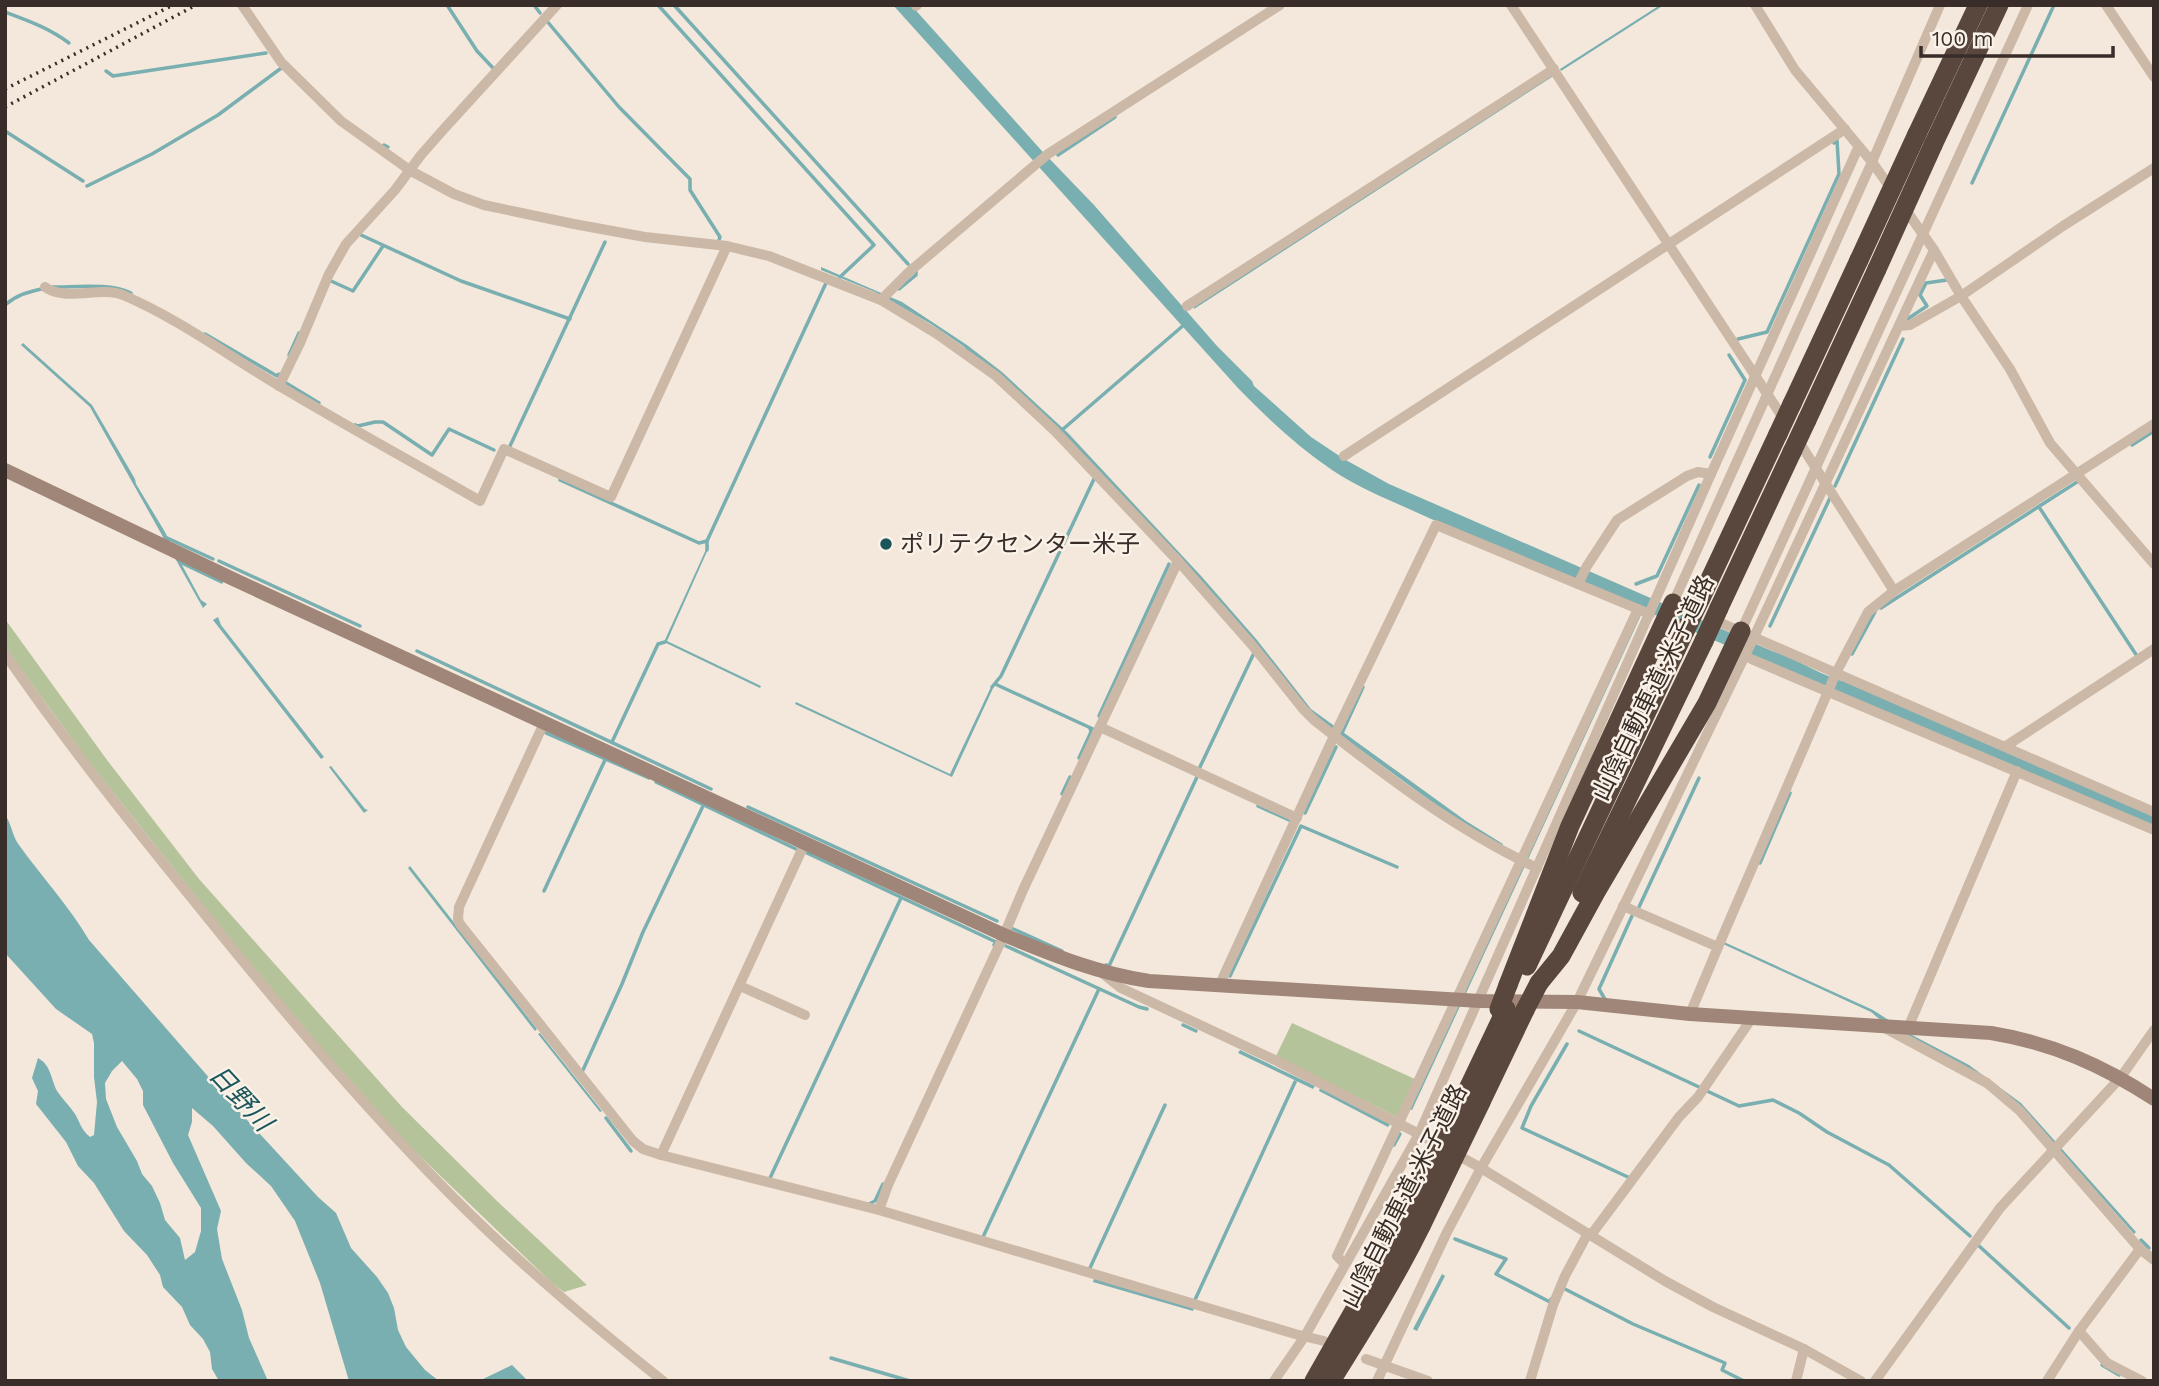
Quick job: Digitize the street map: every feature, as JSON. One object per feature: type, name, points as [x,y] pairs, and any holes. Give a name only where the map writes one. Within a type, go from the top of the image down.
[{"type":"highway","name":"山陰自動車道;米子道路","points":[[1473,1098],[1475,1073],[1510,1009],[1539,982],[1719,608],[1877,269],[1978,5]]},
{"type":"highway","name":"山陰自動車道;米子道路","points":[[1314,1381],[1389,1249],[1413,1221],[1473,1098],[1510,1009],[1512,985],[1701,598],[1858,260],[1999,5]]},
{"type":"highway","points":[[1512,985],[1570,825],[1663,600]]},
{"type":"highway","points":[[1539,982],[1561,956],[1748,634]]},
{"type":"highway","name":"山陰自動車道;米子道路","points":[[1331,1381],[1407,1255],[1413,1221]]},
{"type":"street","points":[[242,5],[281,62],[341,121],[411,171],[454,194],[484,205],[645,237],[727,246],[784,261],[884,297],[996,376],[1055,431],[1178,561],[1252,645],[1303,709],[1427,805],[1527,863]]},
{"type":"street","points":[[279,386],[315,311],[329,274],[346,244],[411,171],[443,130],[557,5]]},
{"type":"street","points":[[884,297],[1048,154],[1267,9],[1280,5]]},
{"type":"street","points":[[1511,5],[1826,482],[1894,591]]},
{"type":"street","points":[[1755,5],[1796,70],[1872,162],[1934,250],[2010,369],[2050,443],[2154,564]]},
{"type":"street","points":[[1275,1381],[1302,1340],[1419,1134],[1465,1000],[1527,863],[1651,613],[1663,600],[1766,393],[1872,162],[1940,5]]},
{"type":"street","points":[[1377,1381],[1447,1232],[1577,1002],[1748,658],[1748,634],[1816,467],[2028,5]]},
{"type":"street","points":[[2106,5],[2154,77]]},
{"type":"street","points":[[1187,306],[1554,69]]},
{"type":"street","points":[[1345,456],[1845,129]]},
{"type":"street","points":[[1663,600],[1711,474],[1858,148]]},
{"type":"street","points":[[1899,326],[1910,325],[1961,296],[2154,168]]},
{"type":"street","points":[[45,287],[52,291],[122,295],[169,319],[279,386],[480,501],[504,449],[611,497],[727,246]]},
{"type":"street","points":[[1748,634],[1826,482],[1934,250]]},
{"type":"street","points":[[1690,1014],[1832,683],[1868,611],[1894,591],[2154,424]]},
{"type":"street","points":[[5,470],[1004,935],[1101,972],[1149,981],[1219,986],[1275,987],[1465,1000],[1577,1002],[1690,1014],[1958,1030],[2017,1037],[2081,1058],[2121,1077],[2154,1099]]},
{"type":"street","points":[[1578,584],[1622,516],[1687,476],[1698,472],[1711,474]]},
{"type":"street","points":[[1219,986],[1436,524],[1651,613]]},
{"type":"street","points":[[879,1210],[1018,900],[1178,561]]},
{"type":"street","points":[[1663,600],[1748,634],[1832,683],[2017,771],[2154,830]]},
{"type":"street","points":[[1345,1264],[1337,1256],[1399,1124],[1465,1000],[1638,609]]},
{"type":"street","points":[[2006,746],[2154,649]]},
{"type":"street","points":[[5,654],[133,827],[265,989],[387,1129],[468,1212],[557,1293],[663,1381]]},
{"type":"street","points":[[1748,658],[1832,683],[2006,746],[2154,811]]},
{"type":"street","points":[[544,723],[459,907],[458,919],[633,1141],[643,1149],[879,1210],[1302,1340],[1324,1341]]},
{"type":"street","points":[[1100,727],[1297,818]]},
{"type":"street","points":[[1896,1027],[2017,771]]},
{"type":"street","points":[[660,1155],[805,843]]},
{"type":"street","points":[[1623,906],[1717,947]]},
{"type":"street","points":[[1101,972],[1121,988],[1277,1061],[1419,1134],[1481,1168],[1665,1282],[1804,1349],[1861,1381]]},
{"type":"street","points":[[740,986],[805,1015]]},
{"type":"street","points":[[1530,1381],[1553,1305],[1565,1276],[1589,1234],[1679,1117],[1698,1097],[1752,1018]]},
{"type":"street","points":[[1896,1027],[1987,1083],[2020,1111],[2140,1249],[2154,1260]]},
{"type":"street","points":[[1875,1381],[2000,1208],[2121,1077],[2154,1030]]},
{"type":"street","points":[[2047,1381],[2079,1331],[2140,1249]]},
{"type":"street","points":[[2079,1331],[2107,1363],[2142,1381]]},
{"type":"street","points":[[1796,1381],[1804,1349]]},
{"type":"street","points":[[1366,1359],[1427,1381]]},
{"type":"green space","points":[[5,619],[107,760],[199,879],[402,1107],[587,1285],[564,1292],[552,1283],[398,1135],[354,1087],[237,948],[89,762],[5,647]]},
{"type":"green space","points":[[1292,1023],[1417,1080],[1399,1118],[1276,1056]]},
{"type":"water","points":[[893,5],[911,5],[1094,205],[1254,386],[1311,437],[1344,459],[1389,484],[2154,816],[2154,829],[1429,518],[1367,490],[1332,470],[1283,431],[1238,388]]},
{"type":"water","points":[[1664,5],[1561,71],[1560,69]]},
{"type":"water","points":[[1553,73],[1555,75],[1194,309],[1194,306]]},
{"type":"water","points":[[821,267],[902,302],[1002,372],[1068,433],[1202,577],[1257,640],[1311,709],[1466,821],[1503,844],[1501,847],[1432,802],[1314,716],[1225,607],[963,346],[875,292],[821,270]]},
{"type":"water","points":[[23,343],[92,405],[179,560],[224,581],[222,584],[182,565],[201,600],[207,604],[203,608],[90,407],[21,345]]},
{"type":"water","points":[[708,545],[667,641],[761,686],[760,688],[664,642]]},
{"type":"water","points":[[1639,611],[1642,613],[1412,1110],[1409,1109]]},
{"type":"water","points":[[218,617],[221,625],[324,757],[321,759],[213,620]]},
{"type":"water","points":[[995,684],[952,777],[795,704],[796,702],[950,774],[991,687]]},
{"type":"water","points":[[331,766],[368,810],[364,813],[329,767]]},
{"type":"water","name":"日野川","points":[[5,815],[19,845],[89,940],[225,1096],[336,1213],[351,1248],[388,1293],[398,1330],[406,1347],[425,1370],[439,1381],[349,1381],[320,1283],[295,1221],[271,1186],[192,1108],[188,1135],[221,1211],[217,1229],[222,1259],[242,1310],[249,1338],[268,1381],[219,1381],[212,1369],[210,1352],[203,1339],[190,1325],[182,1307],[163,1287],[160,1275],[147,1255],[124,1231],[94,1183],[78,1166],[66,1142],[36,1104],[38,1091],[32,1078],[38,1058],[48,1068],[57,1091],[85,1132],[90,1137],[94,1135],[97,1102],[92,1034],[56,1009],[5,953]],"holes":[[[122,1061],[143,1091],[143,1105],[173,1163],[201,1208],[201,1231],[195,1252],[185,1260],[180,1238],[165,1220],[152,1186],[142,1174],[117,1127],[106,1099],[105,1083]]]},
{"type":"water","points":[[410,866],[537,1029],[535,1031],[408,868]]},
{"type":"water","points":[[1724,942],[1873,1010],[1912,1035],[1969,1065],[2021,1103],[2136,1232],[2134,1234],[2019,1104],[1871,1012],[1723,944]]},
{"type":"water","points":[[540,1033],[602,1111],[600,1112],[538,1034]]},
{"type":"water","points":[[1240,1050],[1315,1086],[1313,1089],[1238,1053]]},
{"type":"water","points":[[1320,1088],[1390,1124],[1388,1127],[1319,1091]]},
{"type":"water","points":[[1442,1274],[1445,1276],[1417,1331],[1413,1329]]},
{"type":"water","points":[[1094,1278],[1194,1308],[1193,1311],[1093,1282]]},
{"type":"water","points":[[512,1365],[528,1381],[479,1381]]},
{"type":"waterway","points":[[447,5],[477,51],[493,68]]},
{"type":"waterway","points":[[534,5],[540,13]]},
{"type":"waterway","points":[[658,5],[874,245],[840,277]]},
{"type":"waterway","points":[[674,5],[908,264]]},
{"type":"waterway","points":[[1972,183],[2054,5]]},
{"type":"waterway","points":[[5,12],[46,29],[69,43]]},
{"type":"waterway","points":[[546,20],[619,107],[690,179],[690,190],[720,237],[719,240]]},
{"type":"waterway","points":[[106,71],[113,76],[266,53]]},
{"type":"waterway","points":[[87,186],[152,154],[218,115],[284,66]]},
{"type":"waterway","points":[[1058,155],[1115,117]]},
{"type":"waterway","points":[[5,131],[83,181]]},
{"type":"waterway","points":[[1738,339],[1767,332],[1839,174],[1837,140],[1834,143]]},
{"type":"waterway","points":[[384,145],[388,147]]},
{"type":"waterway","points":[[361,235],[461,281],[570,319]]},
{"type":"waterway","points":[[510,446],[605,242]]},
{"type":"waterway","points":[[331,281],[353,291],[383,246]]},
{"type":"waterway","points":[[899,289],[916,275],[916,272]]},
{"type":"waterway","points":[[1906,320],[1927,306],[1920,295],[1926,283],[1947,280]]},
{"type":"waterway","points":[[707,541],[826,283]]},
{"type":"waterway","points":[[53,287],[104,287],[131,293]]},
{"type":"waterway","points":[[5,305],[19,296],[45,288]]},
{"type":"waterway","points":[[1062,430],[1185,324]]},
{"type":"waterway","points":[[289,355],[299,333]]},
{"type":"waterway","points":[[205,334],[277,376],[279,374]]},
{"type":"waterway","points":[[1835,486],[1903,339]]},
{"type":"waterway","points":[[1710,457],[1745,380],[1729,355]]},
{"type":"waterway","points":[[286,383],[319,403]]},
{"type":"waterway","points":[[355,425],[383,422],[432,455],[449,429],[494,450]]},
{"type":"waterway","points":[[2132,445],[2154,431]]},
{"type":"waterway","points":[[992,687],[1001,676],[1094,479]]},
{"type":"waterway","points":[[560,480],[699,543],[707,541],[707,550]]},
{"type":"waterway","points":[[1881,608],[2077,482]]},
{"type":"waterway","points":[[1636,584],[1657,576],[1699,485]]},
{"type":"waterway","points":[[1770,626],[1830,498]]},
{"type":"waterway","points":[[2039,507],[2137,656]]},
{"type":"waterway","points":[[165,537],[213,559]]},
{"type":"waterway","points":[[219,561],[360,626]]},
{"type":"waterway","points":[[1099,716],[1169,564]]},
{"type":"waterway","points":[[1852,654],[1875,612]]},
{"type":"waterway","points":[[612,742],[658,644],[665,642]]},
{"type":"waterway","points":[[417,651],[711,789]]},
{"type":"waterway","points":[[1199,769],[1254,653]]},
{"type":"waterway","points":[[995,684],[1093,729]]},
{"type":"waterway","points":[[1342,733],[1363,687]]},
{"type":"waterway","points":[[1079,758],[1091,732],[1090,728]]},
{"type":"waterway","points":[[546,733],[649,778]]},
{"type":"waterway","points":[[1305,813],[1336,747]]},
{"type":"waterway","points":[[544,891],[605,760]]},
{"type":"waterway","points":[[1062,794],[1070,777]]},
{"type":"waterway","points":[[1106,965],[1109,966],[1197,777]]},
{"type":"waterway","points":[[1639,907],[1699,778]]},
{"type":"waterway","points":[[656,782],[796,849]]},
{"type":"waterway","points":[[1760,863],[1790,793]]},
{"type":"waterway","points":[[583,1070],[643,932],[703,806]]},
{"type":"waterway","points":[[1258,806],[1289,820]]},
{"type":"waterway","points":[[748,807],[997,921]]},
{"type":"waterway","points":[[1230,976],[1301,826],[1397,867]]},
{"type":"waterway","points":[[807,853],[996,942],[994,945]]},
{"type":"waterway","points":[[770,1178],[901,898]]},
{"type":"waterway","points":[[1606,1001],[1599,989],[1632,916]]},
{"type":"waterway","points":[[1011,928],[1062,951]]},
{"type":"waterway","points":[[1006,946],[1147,1009]]},
{"type":"waterway","points":[[983,1237],[1099,989]]},
{"type":"waterway","points":[[1183,1025],[1196,1031]]},
{"type":"waterway","points":[[1579,1031],[1699,1087]]},
{"type":"waterway","points":[[1567,1044],[1531,1106],[1522,1128],[1630,1178]]},
{"type":"waterway","points":[[1194,1302],[1295,1082]]},
{"type":"waterway","points":[[1707,1091],[1739,1106],[1773,1100],[1799,1113],[1827,1132],[1889,1165],[1970,1236]]},
{"type":"waterway","points":[[1089,1270],[1165,1105]]},
{"type":"waterway","points":[[606,1118],[631,1151]]},
{"type":"waterway","points":[[1394,1145],[1400,1134]]},
{"type":"waterway","points":[[869,1204],[875,1201],[883,1184]]},
{"type":"waterway","points":[[1455,1239],[1506,1259],[1496,1274],[1550,1302],[1551,1299]]},
{"type":"waterway","points":[[2141,1240],[2149,1248]]},
{"type":"waterway","points":[[1978,1245],[2069,1328]]},
{"type":"waterway","points":[[1563,1288],[1633,1324],[1725,1363],[1722,1370],[1744,1381]]},
{"type":"waterway","points":[[831,1358],[910,1381]]},
{"type":"waterway","points":[[2102,1365],[2119,1375]]},
{"type":"railway","points":[[5,89],[173,5]]},
{"type":"railway","points":[[5,107],[196,5]]},
{"type":"place","name":"ポリテクセンター米子","points":[[886,544]]}]
